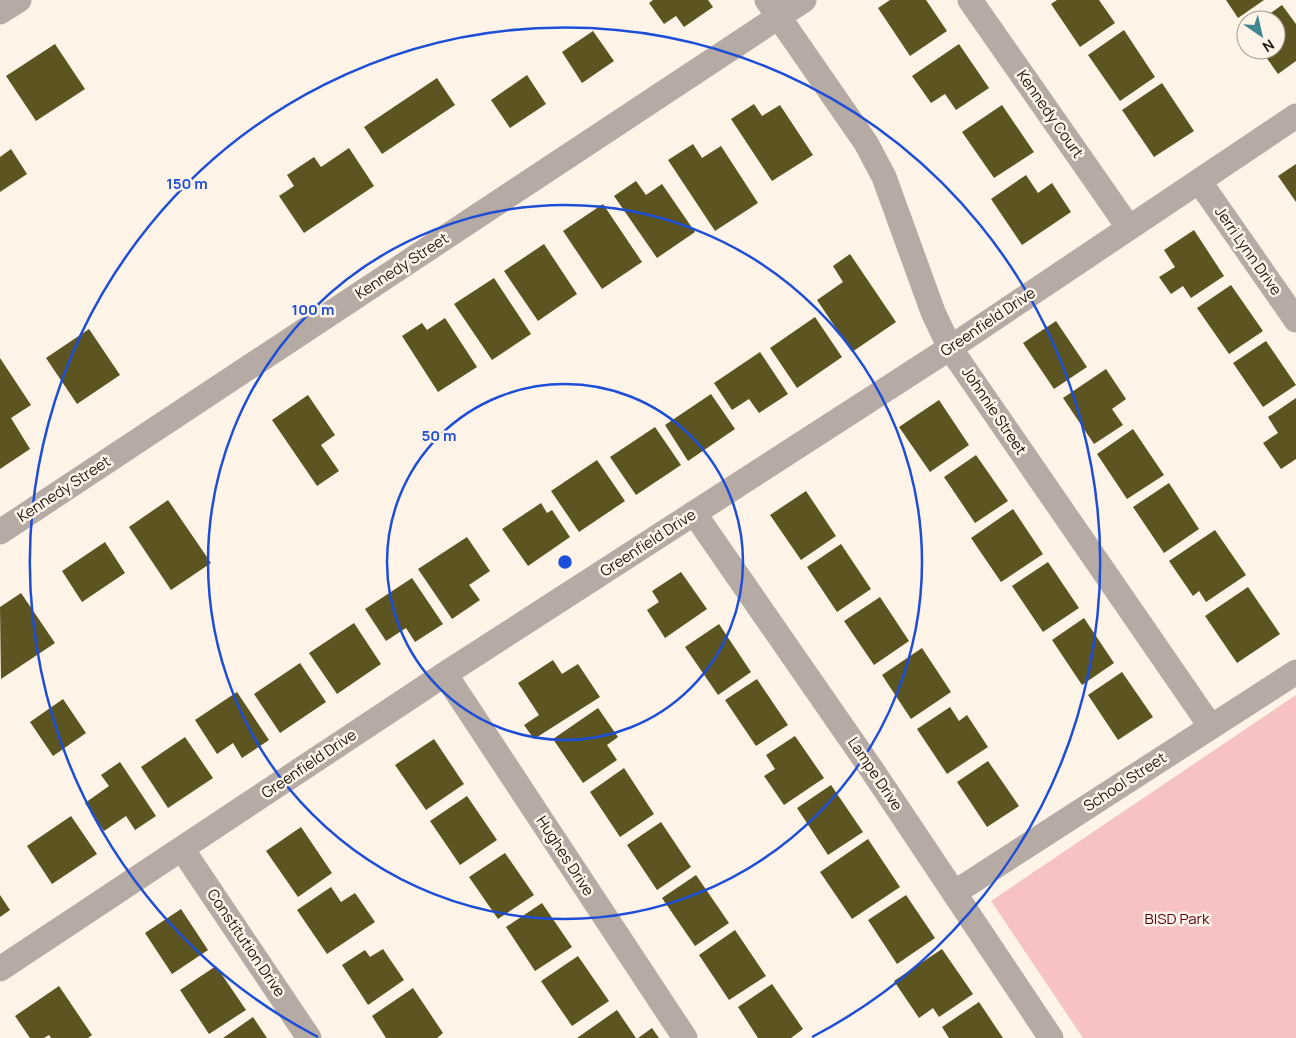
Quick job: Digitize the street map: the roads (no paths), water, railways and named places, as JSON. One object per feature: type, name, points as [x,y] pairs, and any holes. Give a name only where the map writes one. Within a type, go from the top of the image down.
[{"type":"street","points":[[0,12],[19,0]]},
{"type":"street","name":"Kennedy Street","points":[[0,532],[773,9],[804,0]]},
{"type":"street","name":"Kennedy Court","points":[[970,0],[1129,228]]},
{"type":"street","name":"Johnnie Street","points":[[773,9],[866,143],[884,177],[932,312],[950,348],[1211,727]]},
{"type":"street","name":"Greenfield Drive","points":[[0,969],[445,674],[950,348],[1296,116]]},
{"type":"street","name":"Jerri Lynn Drive","points":[[1199,181],[1296,320]]},
{"type":"street","name":"Lampe Drive","points":[[694,513],[868,764],[1051,1038]]},
{"type":"street","name":"School Street","points":[[954,892],[1296,672]]},
{"type":"street","name":"Hughes Drive","points":[[445,674],[685,1038]]},
{"type":"street","name":"Constitution Drive","points":[[182,849],[309,1038]]},
{"type":"park label","name":"BISD Park","points":[[1177,919]]}]
